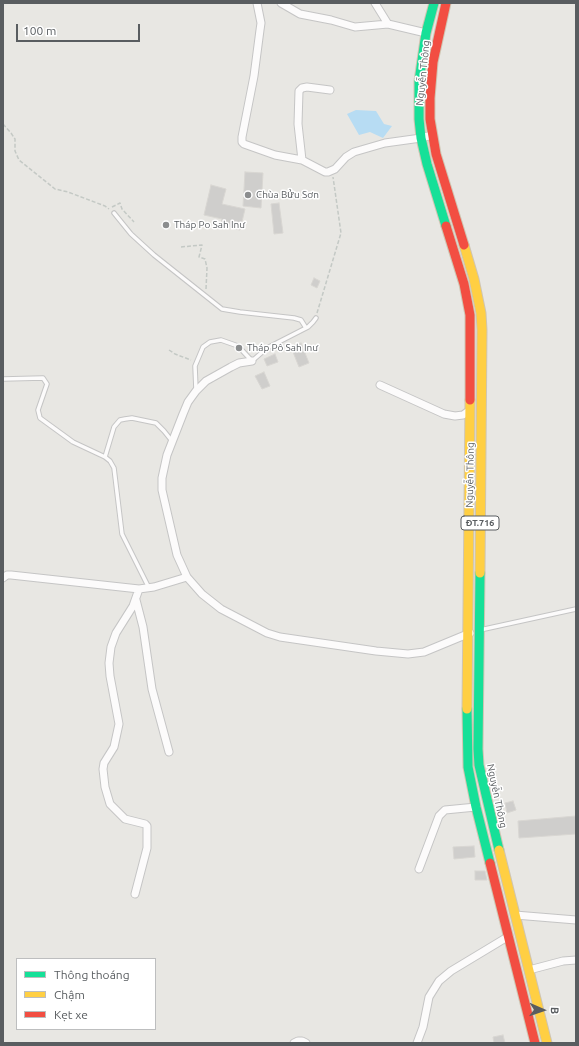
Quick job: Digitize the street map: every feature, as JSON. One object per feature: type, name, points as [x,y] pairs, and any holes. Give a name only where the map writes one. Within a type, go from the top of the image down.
[{"type":"main road","name":"Nguyễn Thông","points":[[434,3],[426,33],[419,81],[419,119],[421,138],[427,164],[458,263],[470,315],[471,343],[467,633],[467,751],[470,782],[535,1043]]},
{"type":"main road","name":"Nguyễn Thông","points":[[446,3],[436,44],[431,81],[430,119],[436,154],[472,272],[481,313],[479,765],[484,795],[547,1043]]},
{"type":"street","points":[[257,3],[261,23],[242,142],[247,146],[268,153],[302,160],[324,172],[332,171],[354,152],[384,142],[421,138],[432,135]]},
{"type":"street","points":[[281,3],[300,14],[354,27],[388,24],[426,33]]},
{"type":"street","points":[[375,3],[388,24]]},
{"type":"street","points":[[302,160],[298,124],[299,91],[302,88],[307,87],[330,90]]},
{"type":"street","points":[[252,360],[239,363],[231,367],[206,381],[196,391],[188,402],[166,455],[161,482],[174,546],[187,577],[202,594],[220,609],[267,633],[280,637],[376,652],[408,654],[424,652],[467,633],[479,631]]},
{"type":"street","points":[[380,385],[444,414],[455,416],[463,415],[470,410]]},
{"type":"street","points":[[3,578],[7,575],[12,575],[139,589],[149,588],[187,577]]},
{"type":"street","points":[[135,894],[147,848],[147,826],[145,824],[125,819],[110,804],[105,787],[103,769],[104,763],[114,747],[119,724],[110,676],[110,652],[116,633],[136,600],[139,589]]},
{"type":"street","points":[[136,600],[143,627],[152,689],[169,752]]},
{"type":"street","points":[[419,869],[439,816],[445,810],[476,807]]},
{"type":"street","points":[[515,915],[576,920]]},
{"type":"street","points":[[417,1043],[423,1027],[429,997],[439,981],[451,971],[509,936]]},
{"type":"street","points":[[529,970],[576,960]]},
{"type":"street","points":[[294,1043],[302,1040],[306,1043]]},
{"type":"lane","points":[[114,213],[131,234],[154,255],[222,309],[294,318],[301,320],[306,328]]},
{"type":"lane","points":[[196,391],[195,366],[203,347],[210,342],[221,340],[238,346],[252,360],[267,348],[306,328],[316,318]]},
{"type":"lane","points":[[3,379],[43,378],[47,384],[38,410],[40,418],[73,442],[110,460],[114,468],[122,534],[149,588]]},
{"type":"lane","points":[[105,457],[114,427],[120,420],[132,418],[156,423],[172,441]]},
{"type":"lane","points":[[479,631],[576,609]]},
{"type":"path","points":[[3,124],[15,139],[15,151],[19,160],[55,189],[68,192],[104,206],[110,210],[112,206],[120,203],[122,209],[134,222]]},
{"type":"path","points":[[316,318],[341,233],[332,171]]},
{"type":"path","points":[[181,247],[202,245],[199,257],[205,259],[208,268],[205,295]]},
{"type":"path","points":[[169,350],[190,360]]},
{"type":"water","points":[[356,110],[376,111],[384,124],[392,126],[383,138],[370,132],[359,135],[347,114]]},
{"type":"building","points":[[245,172],[263,173],[261,208],[243,206]]},
{"type":"building","points":[[211,185],[226,189],[222,204],[245,209],[240,230],[220,226],[222,219],[204,215]]},
{"type":"building","points":[[279,203],[283,233],[274,234],[271,204]]},
{"type":"building","points":[[314,278],[320,281],[317,288],[311,285]]},
{"type":"building","points":[[301,343],[309,363],[299,367],[291,347]]},
{"type":"building","points":[[275,354],[278,362],[267,366],[264,359]]},
{"type":"building","points":[[264,372],[270,386],[262,389],[255,376]]},
{"type":"building","points":[[513,801],[516,810],[507,813],[505,803]]},
{"type":"building","points":[[576,816],[576,834],[519,838],[518,821]]},
{"type":"building","points":[[474,846],[475,857],[454,859],[453,847]]},
{"type":"building","points":[[475,871],[485,871],[487,880],[475,880]]},
{"type":"building","points":[[503,1035],[505,1043],[494,1043],[493,1037]]},
{"type":"traffic: fast","points":[[434,3],[426,33],[419,81],[419,119],[421,138],[427,164],[446,226]]},
{"type":"traffic: fast","points":[[480,573],[479,765],[499,850]]},
{"type":"traffic: fast","points":[[467,709],[468,767],[490,863]]},
{"type":"traffic: slow","points":[[464,245],[474,279],[481,313],[482,330],[480,573]]},
{"type":"traffic: slow","points":[[467,709],[470,400]]},
{"type":"traffic: slow","points":[[499,850],[547,1043]]},
{"type":"traffic: jam","points":[[446,3],[433,62],[430,119],[436,154],[464,245]]},
{"type":"traffic: jam","points":[[446,226],[464,284],[470,315],[470,400]]},
{"type":"traffic: jam","points":[[490,863],[535,1043]]},
{"type":"place","name":"Chùa Bửu Sơn","points":[[248,195]]},
{"type":"place","name":"Tháp Po Sah Inư","points":[[166,225]]},
{"type":"place","name":"Tháp Pô Sah Inư","points":[[239,348]]}]
